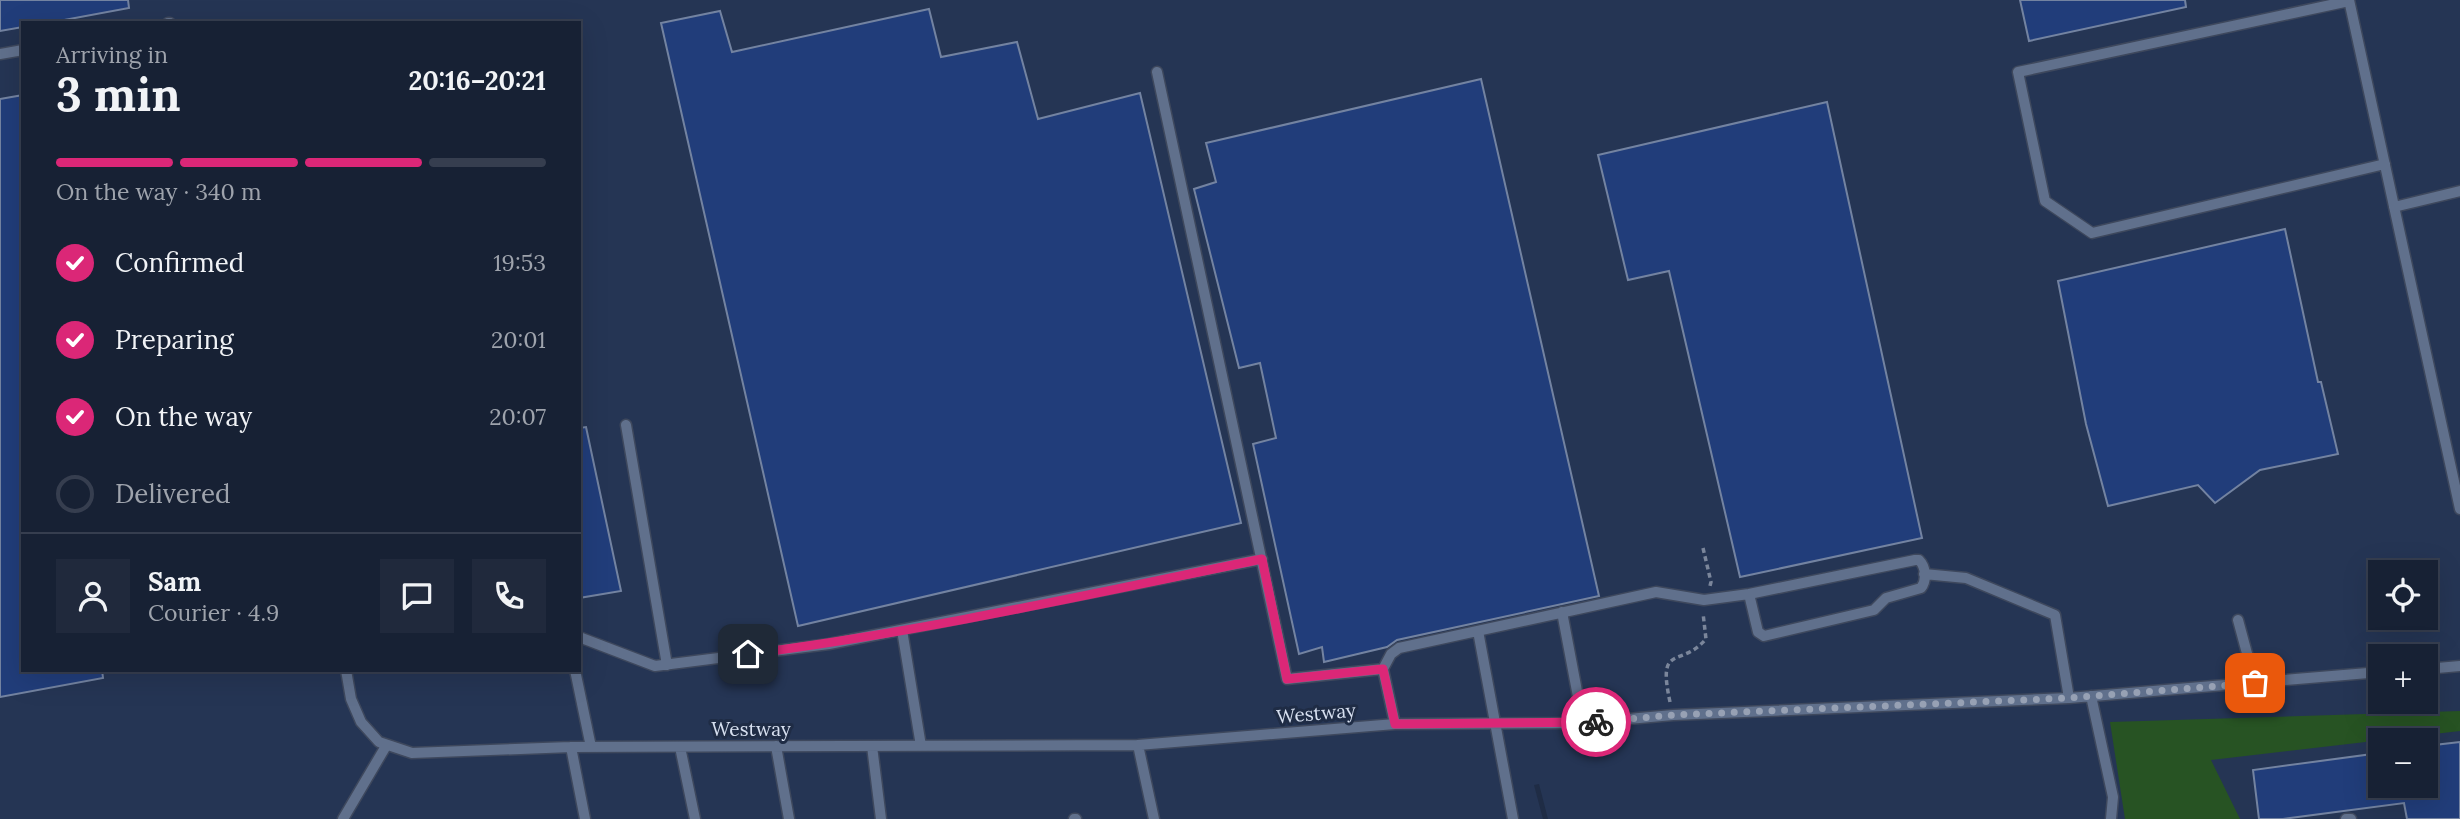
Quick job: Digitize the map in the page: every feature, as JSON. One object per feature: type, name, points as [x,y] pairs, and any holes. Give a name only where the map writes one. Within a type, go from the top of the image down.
[{"type":"lane","points":[[2385,164],[2092,233],[2045,201],[2018,72],[2349,1],[2385,164],[2460,509]]},
{"type":"lane","points":[[0,54],[21,50]]},
{"type":"lane","points":[[1157,72],[1287,679],[1383,669]]},
{"type":"lane","points":[[2394,207],[2460,191]]},
{"type":"lane","points":[[626,425],[667,665]]},
{"type":"lane","points":[[581,638],[655,666],[667,665],[829,644],[902,631],[1262,559]]},
{"type":"lane","points":[[1395,724],[1383,669],[1391,654],[1399,648],[1656,593],[1704,600],[1749,594],[1915,559],[1921,562],[1925,581],[1921,588],[1886,598],[1874,610],[1764,636],[1758,632],[1749,594]]},
{"type":"lane","points":[[1924,574],[1966,578],[2055,615],[2069,698]]},
{"type":"lane","points":[[1562,612],[1583,723]]},
{"type":"lane","points":[[2238,620],[2255,683]]},
{"type":"lane","points":[[902,631],[921,746]]},
{"type":"lane","points":[[1478,631],[1513,819]]},
{"type":"lane","points":[[2438,668],[2460,666]]},
{"type":"lane","points":[[343,819],[386,746],[361,722],[351,699],[346,672]]},
{"type":"lane","points":[[575,672],[591,747]]},
{"type":"lane","name":"Westway","points":[[386,746],[412,753],[571,747],[1138,746],[1395,724],[1583,723],[1673,715],[2069,698],[2368,674]]},
{"type":"lane","points":[[2091,696],[2113,797],[2111,819]]},
{"type":"lane","points":[[776,746],[789,819]]},
{"type":"lane","points":[[872,746],[881,819]]},
{"type":"lane","points":[[1138,746],[1154,819]]},
{"type":"lane","points":[[571,747],[586,819]]},
{"type":"lane","points":[[680,747],[695,819]]},
{"type":"path","points":[[1673,715],[1665,680],[1667,667],[1672,659],[1701,645],[1706,639],[1703,622],[1704,600],[1712,582],[1703,548]]},
{"type":"shaded area","points":[[0,0],[2460,0],[2460,819],[1548,819],[1539,784],[1534,785],[1543,819],[0,819]]},
{"type":"green space","points":[[2460,711],[2460,731],[2438,734],[2438,728],[2368,728],[2368,742],[2211,760],[2240,819],[2125,819],[2110,722],[2438,714],[2438,712]]},
{"type":"building","points":[[0,0],[128,0],[129,8],[59,21],[21,21],[21,27],[0,31]]},
{"type":"building","points":[[2020,0],[2185,0],[2186,7],[2029,41]]},
{"type":"building","points":[[929,9],[941,57],[1017,42],[1038,119],[1140,93],[1241,523],[798,626],[661,23],[720,11],[732,52]]},
{"type":"building","points":[[1481,79],[1599,596],[1397,640],[1387,647],[1324,662],[1322,647],[1299,654],[1253,444],[1276,438],[1260,363],[1239,368],[1194,189],[1216,182],[1206,143]]},
{"type":"building","points":[[21,95],[21,672],[102,672],[103,678],[0,697],[0,99]]},
{"type":"building","points":[[1827,102],[1922,538],[1740,577],[1669,271],[1628,280],[1598,155]]},
{"type":"building","points":[[2285,229],[2318,382],[2321,382],[2338,454],[2260,470],[2215,503],[2198,485],[2108,506],[2086,424],[2058,281]]},
{"type":"building","points":[[586,427],[621,591],[581,598],[581,428]]},
{"type":"building","points":[[2460,742],[2460,819],[2407,819],[2404,803],[2283,819],[2259,819],[2253,770],[2368,755],[2368,798],[2438,798],[2438,745]]},
{"type":"way so far","points":[[1596,722],[1673,715],[2069,698],[2255,683]]},
{"type":"route","points":[[748,654],[902,631],[1262,559],[1287,679],[1383,669],[1395,724],[1596,722]]}]
